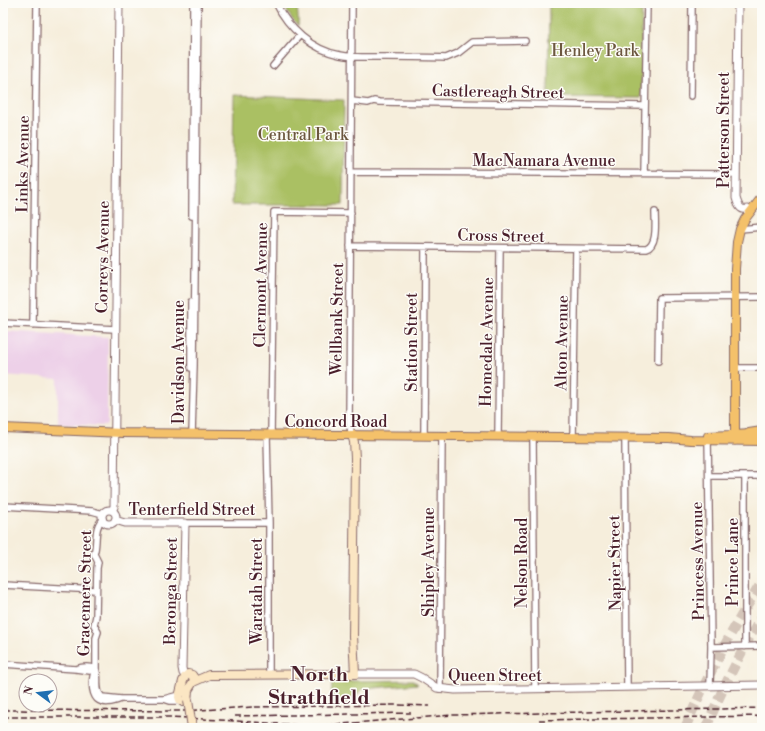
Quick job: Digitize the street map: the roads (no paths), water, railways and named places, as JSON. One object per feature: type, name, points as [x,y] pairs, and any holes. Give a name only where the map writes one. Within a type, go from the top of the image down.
[{"type":"highway","points":[[749,434],[762,433]]},
{"type":"main road","points":[[734,438],[735,269],[737,242],[740,229],[762,193]]},
{"type":"main road","points":[[735,269],[733,254],[735,232],[739,222],[762,197]]},
{"type":"main road","name":"Concord Road","points":[[3,428],[114,433],[669,438],[691,440],[708,438],[734,438],[762,441]]},
{"type":"main road","name":"Concord Road","points":[[734,438],[749,434]]},
{"type":"main road","name":"Wellbank Street","points":[[352,435],[355,458],[354,674]]},
{"type":"main road","name":"Wellbank Street","points":[[353,635],[350,664],[354,674]]},
{"type":"main road","points":[[344,674],[350,664]]},
{"type":"main road","name":"Queen Street","points":[[189,677],[203,674],[210,676],[354,674]]},
{"type":"main road","points":[[188,728],[183,701],[188,690],[189,677]]},
{"type":"main road","points":[[183,701],[192,728]]},
{"type":"street","name":"Links Avenue","points":[[33,325],[37,3]]},
{"type":"street","name":"Correys Avenue","points":[[112,510],[114,507],[119,3]]},
{"type":"street","name":"Davidson Avenue","points":[[192,434],[193,3]]},
{"type":"street","name":"Davidson Avenue","points":[[192,434],[198,3]]},
{"type":"street","points":[[276,3],[285,18],[300,35],[325,50],[339,55],[446,58],[458,53],[472,42],[525,41]]},
{"type":"street","name":"Wellbank Street","points":[[352,3],[349,423],[352,435]]},
{"type":"street","points":[[644,173],[647,3]]},
{"type":"street","points":[[691,96],[692,3]]},
{"type":"street","name":"Patterson Street","points":[[738,3],[736,198],[740,208],[749,212]]},
{"type":"street","points":[[273,66],[300,35]]},
{"type":"street","name":"Castlereagh Street","points":[[352,101],[368,103],[374,101],[645,106]]},
{"type":"street","name":"MacNamara Avenue","points":[[351,172],[736,174]]},
{"type":"street","name":"Clermont Avenue","points":[[269,435],[274,212],[351,213]]},
{"type":"street","name":"Cross Street","points":[[350,246],[646,249],[650,248],[654,242],[655,212]]},
{"type":"street","points":[[749,212],[749,222],[754,226],[761,227]]},
{"type":"street","points":[[740,229],[761,227]]},
{"type":"street","name":"Station Street","points":[[424,436],[425,247]]},
{"type":"street","name":"Homedale Avenue","points":[[498,437],[500,248]]},
{"type":"street","name":"Alton Avenue","points":[[573,437],[576,249]]},
{"type":"street","points":[[658,361],[659,298],[762,297]]},
{"type":"street","points":[[3,323],[115,329]]},
{"type":"street","points":[[734,368],[762,368]]},
{"type":"street","name":"Waratah Street","points":[[269,435],[269,675]]},
{"type":"street","name":"Shipley Avenue","points":[[440,689],[442,436]]},
{"type":"street","name":"Nelson Road","points":[[534,437],[535,689]]},
{"type":"street","name":"Napier Street","points":[[625,438],[627,687]]},
{"type":"street","name":"Princess Avenue","points":[[708,438],[711,647],[710,686]]},
{"type":"street","points":[[709,476],[762,476]]},
{"type":"street","name":"Prince Lane","points":[[745,476],[745,647]]},
{"type":"street","points":[[3,506],[92,511],[103,516],[107,524],[116,520],[116,514],[112,510],[106,511],[103,516]]},
{"type":"street","name":"Gracemere Street","points":[[96,669],[96,638],[98,632],[94,625],[96,616],[98,562],[94,554],[96,548],[97,526],[103,516]]},
{"type":"street","name":"Tenterfield Street","points":[[116,520],[125,523],[269,523]]},
{"type":"street","name":"Beronga Street","points":[[185,523],[182,660],[183,673],[189,677]]},
{"type":"street","points":[[3,585],[96,590]]},
{"type":"street","points":[[711,647],[762,646]]},
{"type":"street","points":[[3,664],[90,671],[96,669],[98,675],[98,691],[100,696],[104,698],[113,697],[121,699],[164,699],[170,701],[183,701]]},
{"type":"street","name":"Queen Street","points":[[354,674],[414,674],[440,689],[485,690],[762,685]]},
{"type":"tunnel","points":[[685,728],[720,653],[762,582]]},
{"type":"tunnel","points":[[706,728],[732,671],[762,616]]},
{"type":"railway","points":[[3,710],[181,711],[253,707],[430,706]]},
{"type":"railway","points":[[3,717],[171,717],[299,725],[328,725],[453,715],[762,708]]},
{"type":"railway","points":[[235,716],[411,713]]},
{"type":"railway","points":[[539,720],[762,716]]},
{"type":"district","name":"North Strathfield","points":[[319,686]]},
{"type":"park label","name":"Henley Park","points":[[595,50]]},
{"type":"park label","name":"Central Park","points":[[303,134]]}]
